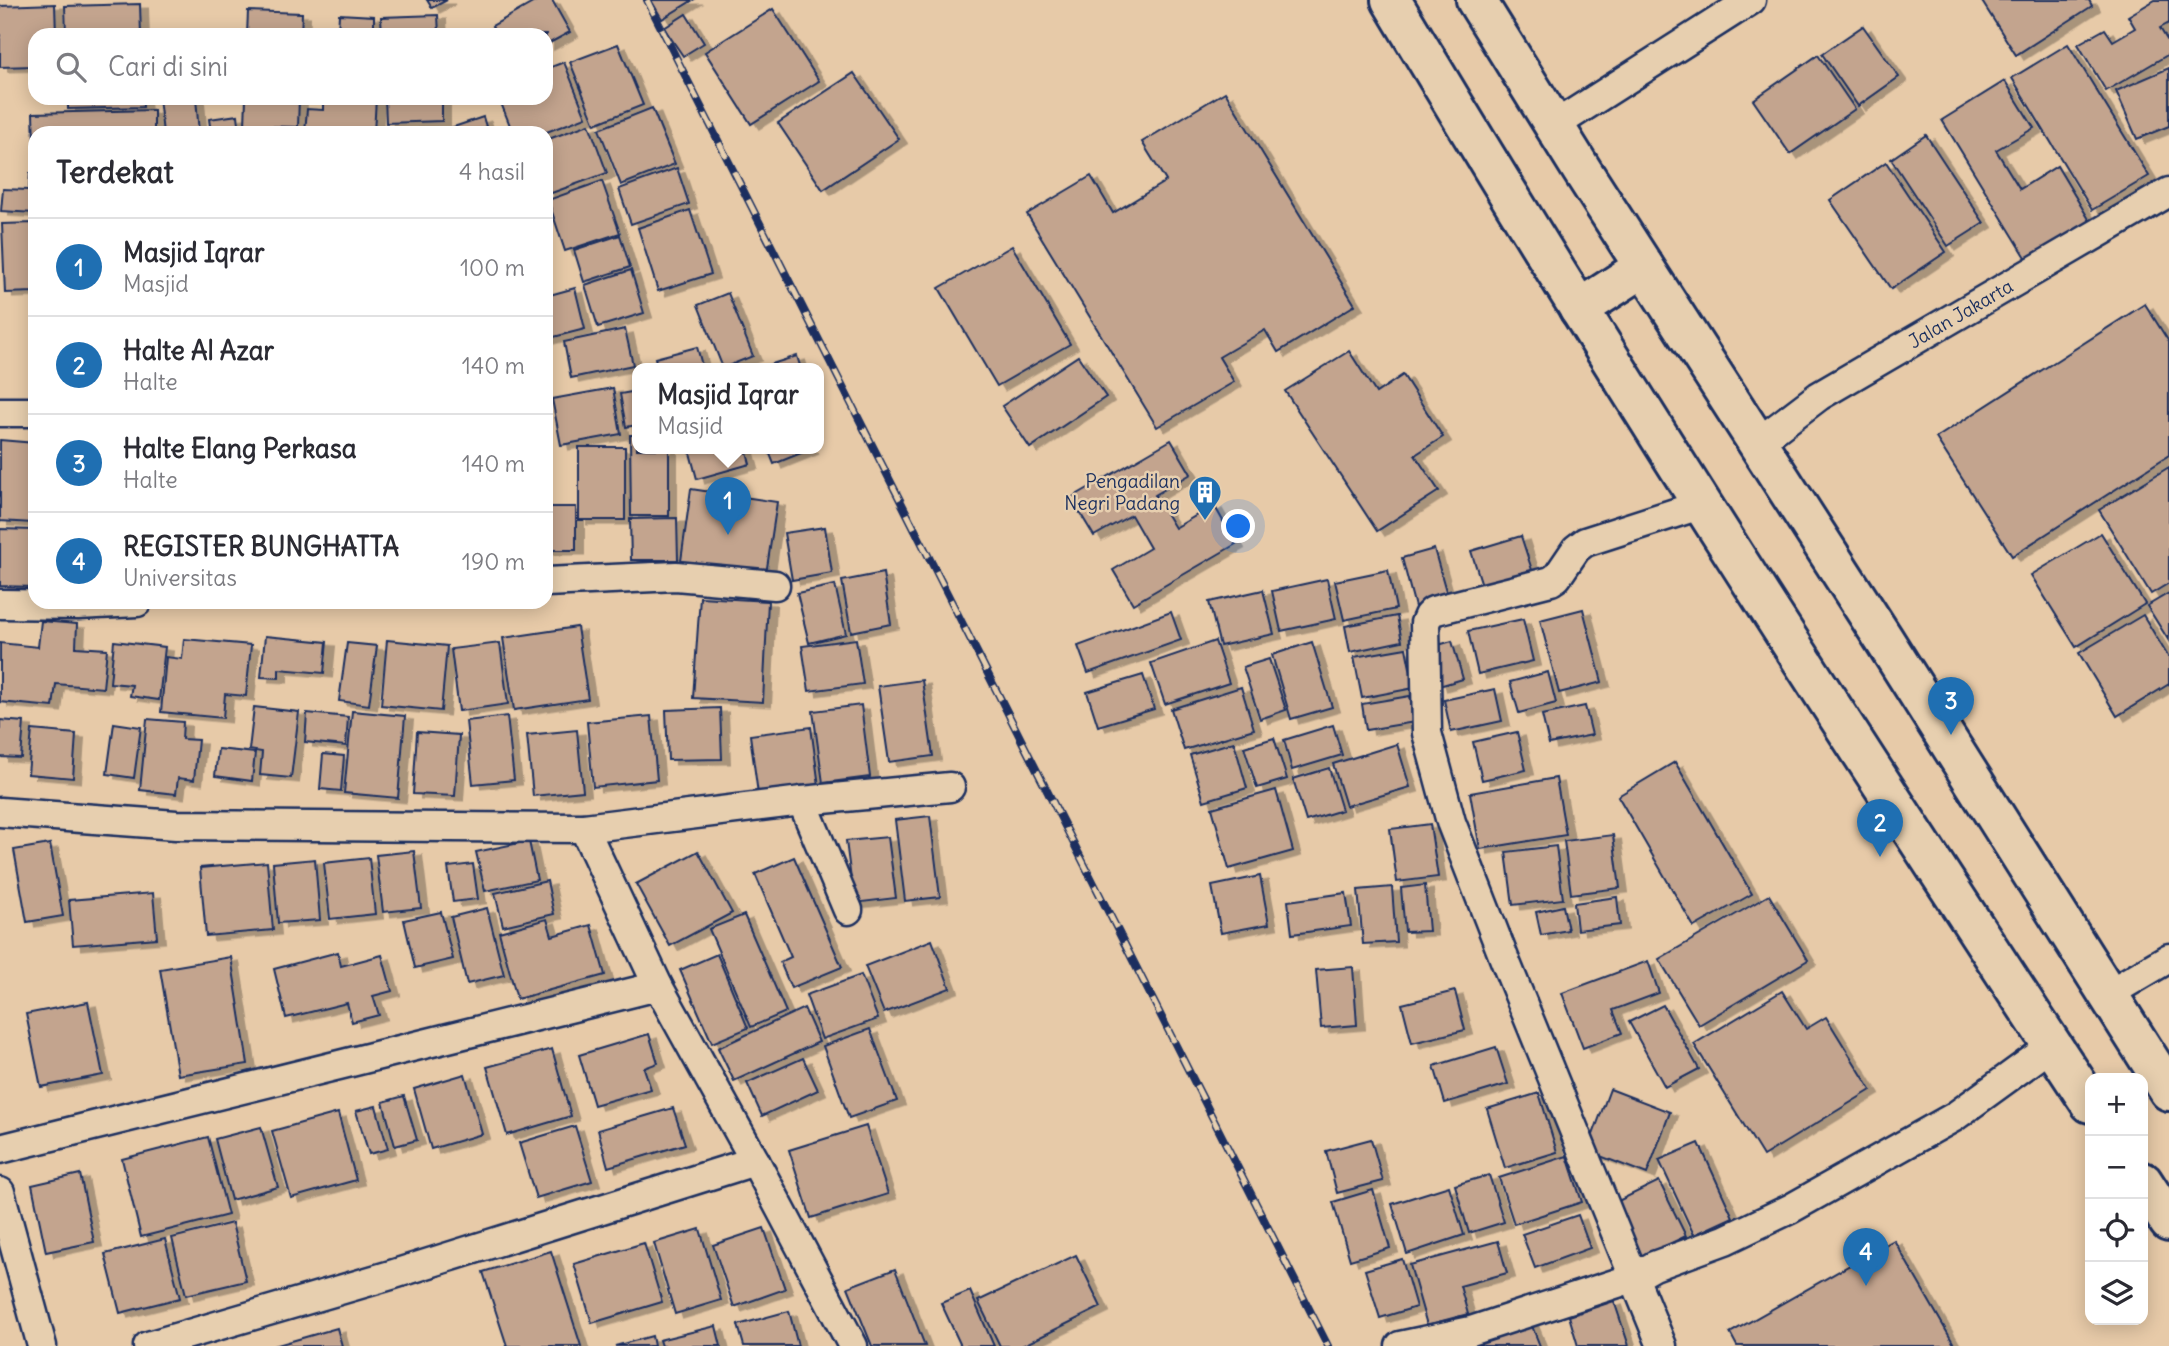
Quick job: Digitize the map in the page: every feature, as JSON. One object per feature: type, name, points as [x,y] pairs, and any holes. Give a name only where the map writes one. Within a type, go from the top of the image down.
[{"type":"main road","points":[[1391,0],[1579,309],[2085,1094]]},
{"type":"main road","points":[[1476,0],[2169,1091]]},
{"type":"main road","points":[[1579,309],[1644,267]]},
{"type":"main road","points":[[2148,1190],[2169,1222]]},
{"type":"street","points":[[1555,125],[1751,0]]},
{"type":"street","name":"Jalan Jakarta","points":[[1756,444],[1819,397],[2169,192]]},
{"type":"street","points":[[0,412],[28,412]]},
{"type":"street","points":[[1662,1346],[1451,822],[1426,733],[1424,623],[1433,611],[1551,582],[1558,577],[1576,549],[1599,536],[1703,504]]},
{"type":"street","points":[[553,582],[676,576],[775,585]]},
{"type":"street","points":[[0,604],[28,604]]},
{"type":"street","points":[[0,813],[176,825],[584,828],[802,801],[950,787]]},
{"type":"street","points":[[802,801],[848,909]]},
{"type":"street","points":[[584,828],[658,986],[853,1346]]},
{"type":"street","points":[[2108,994],[2169,958]]},
{"type":"street","points":[[0,1149],[658,986]]},
{"type":"street","points":[[1400,1346],[1471,1331],[1633,1278],[1654,1266],[1725,1240],[1802,1202],[1954,1117],[2053,1045]]},
{"type":"street","points":[[148,1346],[391,1275],[755,1161]]},
{"type":"street","points":[[0,1192],[42,1346]]},
{"type":"building","points":[[427,0],[447,0],[432,8]]},
{"type":"building","points":[[538,0],[552,0],[570,32],[553,41],[553,28],[492,26]]},
{"type":"building","points":[[651,0],[693,0],[662,19]]},
{"type":"building","points":[[1981,0],[2089,0],[2092,6],[2016,55]]},
{"type":"building","points":[[2155,0],[2169,0],[2169,23],[2160,28],[2169,43],[2169,54],[2106,91],[2078,44],[2105,29],[2113,41],[2135,28],[2128,16]]},
{"type":"building","points":[[55,4],[56,28],[28,28],[28,66],[0,67],[0,6]]},
{"type":"building","points":[[140,4],[141,28],[66,28],[65,6]]},
{"type":"building","points":[[773,9],[819,81],[751,124],[705,52]]},
{"type":"building","points":[[248,11],[302,13],[301,28],[247,28]]},
{"type":"building","points":[[339,14],[374,16],[374,28],[338,28]]},
{"type":"building","points":[[686,14],[704,43],[683,56],[664,28]]},
{"type":"building","points":[[438,15],[439,28],[382,28],[381,17]]},
{"type":"building","points":[[1863,26],[1899,77],[1858,106],[1822,54]]},
{"type":"building","points":[[618,44],[643,105],[595,124],[570,62]]},
{"type":"building","points":[[2068,44],[2149,176],[2092,210],[2012,78]]},
{"type":"building","points":[[1818,55],[1855,109],[1790,154],[1753,100]]},
{"type":"building","points":[[564,62],[586,117],[553,130],[553,126],[510,126],[502,105],[553,105],[553,66]]},
{"type":"building","points":[[2169,68],[2169,126],[2137,139],[2116,91]]},
{"type":"building","points":[[854,73],[899,139],[823,190],[778,123]]},
{"type":"building","points":[[2005,81],[2034,128],[1996,150],[2020,189],[2057,166],[2090,221],[2027,259],[1942,120]]},
{"type":"building","points":[[1225,92],[1355,305],[1278,352],[1265,330],[1219,357],[1234,382],[1157,427],[1027,214],[1091,176],[1113,213],[1166,181],[1142,142]]},
{"type":"building","points":[[68,105],[143,107],[68,109]]},
{"type":"building","points":[[160,105],[197,105],[198,126],[162,126]]},
{"type":"building","points":[[246,105],[299,105],[298,126],[245,126]]},
{"type":"building","points":[[323,105],[376,105],[374,126],[306,126],[307,109],[323,110]]},
{"type":"building","points":[[385,105],[442,105],[442,121],[386,123]]},
{"type":"building","points":[[652,108],[675,164],[621,185],[599,129]]},
{"type":"building","points":[[154,110],[154,126],[33,126],[33,113]]},
{"type":"building","points":[[238,115],[239,126],[210,126],[209,119]]},
{"type":"building","points":[[483,117],[486,126],[457,126]]},
{"type":"building","points":[[589,124],[607,173],[553,192],[553,137]]},
{"type":"building","points":[[1926,135],[1984,223],[1948,246],[1891,159]]},
{"type":"building","points":[[1886,162],[1946,252],[1891,289],[1830,200]]},
{"type":"building","points":[[677,168],[689,204],[631,224],[619,189]]},
{"type":"building","points":[[602,181],[620,233],[565,251],[553,215],[553,198]]},
{"type":"building","points":[[3,189],[28,190],[28,213],[1,211]]},
{"type":"building","points":[[690,210],[711,274],[658,291],[638,228]]},
{"type":"building","points":[[28,223],[28,292],[5,293],[2,224]]},
{"type":"building","points":[[620,235],[630,267],[584,282],[574,250]]},
{"type":"building","points":[[1012,246],[1070,344],[997,386],[939,288]]},
{"type":"building","points":[[631,270],[644,313],[598,327],[585,285]]},
{"type":"building","points":[[575,288],[585,329],[553,337],[553,294]]},
{"type":"building","points":[[728,293],[753,356],[736,363],[721,363],[698,305]]},
{"type":"building","points":[[2145,304],[2169,342],[2169,455],[2012,556],[1936,438]]},
{"type":"building","points":[[625,329],[632,365],[571,378],[564,342]]},
{"type":"building","points":[[697,347],[701,363],[656,363],[655,358]]},
{"type":"building","points":[[1349,351],[1376,393],[1403,375],[1443,437],[1415,455],[1439,491],[1377,531],[1285,391]]},
{"type":"building","points":[[797,356],[799,363],[775,363]]},
{"type":"building","points":[[1078,356],[1106,397],[1030,448],[1002,406]]},
{"type":"building","points":[[613,388],[621,434],[561,445],[553,399]]},
{"type":"building","points":[[632,392],[632,426],[626,427],[620,394]]},
{"type":"building","points":[[632,435],[632,454],[669,454],[669,516],[631,516]]},
{"type":"building","points":[[0,440],[28,442],[28,523],[0,521]]},
{"type":"building","name":"Pengadilan Negri Padang","points":[[1171,440],[1191,474],[1155,495],[1175,528],[1214,505],[1236,544],[1133,604],[1113,570],[1150,548],[1131,515],[1094,536],[1071,498]]},
{"type":"building","points":[[579,447],[625,447],[625,520],[579,520]]},
{"type":"building","points":[[690,454],[747,454],[750,464],[697,479]]},
{"type":"building","points":[[770,454],[799,454],[774,464]]},
{"type":"building","points":[[2169,467],[2169,583],[2151,594],[2099,510]]},
{"type":"building","points":[[691,489],[777,502],[765,581],[680,568]]},
{"type":"building","points":[[553,507],[576,507],[576,550],[553,550]]},
{"type":"building","points":[[677,518],[678,560],[631,560],[630,519]]},
{"type":"building","points":[[825,527],[832,573],[792,580],[784,533]]},
{"type":"building","points":[[0,529],[28,530],[28,587],[0,586]]},
{"type":"building","points":[[2101,533],[2145,604],[2076,647],[2031,575]]},
{"type":"building","points":[[1521,536],[1533,573],[1483,588],[1471,551]]},
{"type":"building","points":[[1434,549],[1448,598],[1415,607],[1402,558]]},
{"type":"building","points":[[1388,570],[1396,609],[1344,620],[1335,581]]},
{"type":"building","points":[[883,573],[891,624],[851,632],[842,581]]},
{"type":"building","points":[[1327,579],[1336,619],[1281,631],[1272,591]]},
{"type":"building","points":[[835,585],[846,634],[809,643],[797,593]]},
{"type":"building","points":[[1263,590],[1274,634],[1220,646],[1209,602]]},
{"type":"building","points":[[2169,593],[2169,641],[2147,606]]},
{"type":"building","points":[[700,597],[768,601],[763,702],[693,698]]},
{"type":"building","points":[[1583,609],[1602,682],[1559,693],[1540,620]]},
{"type":"building","points":[[1171,612],[1181,640],[1088,673],[1078,646]]},
{"type":"building","points":[[2143,615],[2169,658],[2169,684],[2117,716],[2079,653]]},
{"type":"building","points":[[1397,616],[1402,641],[1350,652],[1345,626]]},
{"type":"building","points":[[1523,619],[1533,661],[1478,674],[1468,631]]},
{"type":"building","points":[[41,621],[77,624],[76,647],[107,649],[103,688],[56,684],[53,707],[0,702],[0,643],[38,647]]},
{"type":"building","points":[[577,627],[588,699],[514,710],[503,638]]},
{"type":"building","points":[[265,636],[327,642],[324,673],[279,669],[279,678],[261,677]]},
{"type":"building","points":[[184,639],[251,645],[246,696],[225,694],[223,718],[161,712],[166,657],[182,659]]},
{"type":"building","points":[[856,639],[863,684],[809,691],[802,646]]},
{"type":"building","points":[[387,640],[447,646],[441,711],[381,705]]},
{"type":"building","points":[[114,641],[165,647],[159,700],[130,696],[132,685],[110,683]]},
{"type":"building","points":[[1215,641],[1229,683],[1165,704],[1151,663]]},
{"type":"building","points":[[1452,641],[1463,679],[1439,686],[1428,648]]},
{"type":"building","points":[[1312,642],[1332,707],[1291,719],[1272,655]]},
{"type":"building","points":[[347,643],[377,646],[369,705],[339,701]]},
{"type":"building","points":[[500,643],[508,704],[459,711],[451,649]]},
{"type":"building","points":[[1406,648],[1414,688],[1362,698],[1354,657]]},
{"type":"building","points":[[1269,659],[1286,710],[1260,719],[1243,667]]},
{"type":"building","points":[[1548,672],[1556,703],[1519,713],[1510,682]]},
{"type":"building","points":[[1143,675],[1154,709],[1098,726],[1087,692]]},
{"type":"building","points":[[922,680],[933,756],[889,762],[878,686]]},
{"type":"building","points":[[1241,687],[1254,729],[1184,750],[1171,709]]},
{"type":"building","points":[[1495,689],[1502,721],[1451,732],[1444,700]]},
{"type":"building","points":[[1410,696],[1415,722],[1366,730],[1362,704]]},
{"type":"building","points":[[861,705],[870,777],[823,783],[813,711]]},
{"type":"building","points":[[1585,706],[1592,735],[1549,744],[1542,715]]},
{"type":"building","points":[[254,707],[299,712],[291,778],[260,775],[262,752],[249,750]]},
{"type":"building","points":[[720,708],[722,759],[668,760],[666,710]]},
{"type":"building","points":[[352,711],[405,716],[398,798],[344,793]]},
{"type":"building","points":[[307,713],[348,717],[346,746],[305,742]]},
{"type":"building","points":[[507,716],[514,780],[473,784],[466,721]]},
{"type":"building","points":[[651,716],[657,780],[593,787],[587,722]]},
{"type":"building","points":[[147,719],[183,722],[182,739],[198,740],[194,780],[178,778],[176,794],[140,790]]},
{"type":"building","points":[[0,720],[24,722],[21,758],[0,757]]},
{"type":"building","points":[[114,723],[141,727],[134,778],[107,774]]},
{"type":"building","points":[[1333,725],[1342,755],[1292,770],[1284,740]]},
{"type":"building","points":[[811,727],[819,786],[758,794],[750,735]]},
{"type":"building","points":[[32,730],[76,734],[73,778],[28,774]]},
{"type":"building","points":[[577,730],[583,791],[533,796],[527,735]]},
{"type":"building","points":[[417,732],[459,735],[455,796],[413,794]]},
{"type":"building","points":[[1517,732],[1526,770],[1482,780],[1473,742]]},
{"type":"building","points":[[1274,738],[1287,779],[1257,788],[1244,747]]},
{"type":"building","points":[[1234,742],[1247,788],[1204,801],[1190,755]]},
{"type":"building","points":[[1397,744],[1410,787],[1346,806],[1333,764]]},
{"type":"building","points":[[218,749],[255,753],[252,781],[215,776]]},
{"type":"building","points":[[323,754],[344,756],[341,791],[320,789]]},
{"type":"building","points":[[1675,762],[1752,894],[1694,927],[1618,796]]},
{"type":"building","points":[[1329,768],[1342,810],[1306,821],[1293,779]]},
{"type":"building","points":[[1556,778],[1566,835],[1480,849],[1470,793]]},
{"type":"building","points":[[1276,790],[1293,851],[1229,869],[1212,808]]},
{"type":"building","points":[[930,816],[940,897],[905,901],[895,820]]},
{"type":"building","points":[[1430,824],[1438,877],[1397,882],[1390,829]]},
{"type":"building","points":[[1613,835],[1620,888],[1571,894],[1564,841]]},
{"type":"building","points":[[888,837],[896,898],[854,903],[846,841]]},
{"type":"building","points":[[529,841],[537,880],[485,891],[476,852]]},
{"type":"building","points":[[50,844],[63,916],[27,922],[14,850]]},
{"type":"building","points":[[1556,846],[1563,899],[1513,905],[1506,852]]},
{"type":"building","points":[[414,851],[421,908],[383,912],[376,855]]},
{"type":"building","points":[[698,851],[732,913],[670,946],[636,884]]},
{"type":"building","points":[[794,857],[842,967],[791,988],[780,962],[791,957],[755,874]]},
{"type":"building","points":[[369,858],[375,914],[330,919],[324,863]]},
{"type":"building","points":[[315,859],[320,920],[278,923],[273,863]]},
{"type":"building","points":[[267,862],[273,930],[206,936],[200,868]]},
{"type":"building","points":[[473,864],[478,899],[453,902],[448,867]]},
{"type":"building","points":[[1260,876],[1269,924],[1221,933],[1212,886]]},
{"type":"building","points":[[547,881],[554,914],[503,926],[495,893]]},
{"type":"building","points":[[1425,885],[1429,931],[1405,932],[1401,888]]},
{"type":"building","points":[[1392,887],[1396,942],[1363,944],[1358,890]]},
{"type":"building","points":[[153,893],[157,938],[73,945],[69,900]]},
{"type":"building","points":[[1346,893],[1351,926],[1292,934],[1288,901]]},
{"type":"building","points":[[1769,895],[1808,960],[1699,1025],[1659,959]]},
{"type":"building","points":[[1617,897],[1620,925],[1577,930],[1574,903]]},
{"type":"building","points":[[1563,906],[1568,930],[1541,935],[1536,912]]},
{"type":"building","points":[[487,908],[504,975],[467,984],[451,917]]},
{"type":"building","points":[[441,912],[453,959],[415,968],[404,920]]},
{"type":"building","points":[[744,915],[786,1012],[751,1027],[709,929]]},
{"type":"building","points":[[547,919],[552,936],[591,925],[605,975],[517,999],[499,932]]},
{"type":"building","points":[[932,940],[950,988],[884,1013],[865,966]]},
{"type":"building","points":[[338,952],[341,966],[382,955],[392,991],[373,996],[379,1015],[352,1022],[347,1003],[286,1018],[274,969]]},
{"type":"building","points":[[717,954],[748,1028],[712,1043],[680,970]]},
{"type":"building","points":[[231,957],[248,1064],[178,1075],[160,969]]},
{"type":"building","points":[[1648,961],[1659,993],[1613,1010],[1622,1033],[1583,1048],[1562,993]]},
{"type":"building","points":[[1353,967],[1357,1025],[1321,1028],[1316,970]]},
{"type":"building","points":[[861,975],[878,1019],[822,1039],[806,995]]},
{"type":"building","points":[[1455,991],[1465,1030],[1412,1043],[1402,1004]]},
{"type":"building","points":[[1782,991],[1806,1029],[1826,1017],[1871,1090],[1763,1156],[1694,1044]]},
{"type":"building","points":[[88,1002],[103,1075],[41,1087],[26,1014]]},
{"type":"building","points":[[1663,1005],[1699,1069],[1665,1087],[1629,1022]]},
{"type":"building","points":[[804,1008],[819,1042],[734,1081],[718,1048]]},
{"type":"building","points":[[870,1029],[897,1101],[849,1118],[823,1046]]},
{"type":"building","points":[[649,1034],[658,1063],[644,1068],[651,1089],[594,1105],[579,1055]]},
{"type":"building","points":[[1496,1047],[1508,1084],[1445,1103],[1434,1066]]},
{"type":"building","points":[[552,1049],[571,1116],[507,1135],[487,1067]]},
{"type":"building","points":[[803,1058],[818,1090],[762,1116],[747,1083]]},
{"type":"building","points":[[465,1074],[482,1134],[431,1149],[414,1089]]},
{"type":"building","points":[[1610,1089],[1670,1112],[1647,1174],[1587,1151]]},
{"type":"building","points":[[1539,1093],[1557,1152],[1505,1168],[1487,1109]]},
{"type":"building","points":[[404,1096],[417,1140],[395,1146],[383,1102]]},
{"type":"building","points":[[376,1106],[388,1149],[369,1154],[356,1111]]},
{"type":"building","points":[[673,1108],[685,1144],[608,1167],[598,1130]]},
{"type":"building","points":[[338,1113],[356,1180],[291,1198],[272,1131]]},
{"type":"building","points":[[575,1126],[592,1181],[536,1198],[519,1143]]},
{"type":"building","points":[[866,1126],[888,1194],[811,1218],[789,1150]]},
{"type":"building","points":[[261,1127],[278,1187],[231,1200],[215,1139]]},
{"type":"building","points":[[208,1137],[228,1215],[141,1237],[122,1159]]},
{"type":"building","points":[[1371,1139],[1383,1181],[1337,1193],[1326,1151]]},
{"type":"building","points":[[1699,1143],[1733,1217],[1694,1235],[1659,1160]]},
{"type":"building","points":[[1567,1156],[1582,1202],[1514,1224],[1499,1178]]},
{"type":"building","points":[[80,1174],[94,1242],[46,1252],[32,1185]]},
{"type":"building","points":[[1489,1175],[1504,1222],[1469,1233],[1455,1185]]},
{"type":"building","points":[[1659,1181],[1686,1236],[1640,1258],[1614,1203]]},
{"type":"building","points":[[1449,1186],[1464,1235],[1407,1254],[1392,1204]]},
{"type":"building","points":[[1373,1190],[1390,1248],[1350,1260],[1333,1202]]},
{"type":"building","points":[[1578,1215],[1590,1248],[1535,1268],[1522,1234]]},
{"type":"building","points":[[232,1223],[246,1281],[186,1295],[172,1238]]},
{"type":"building","points":[[764,1228],[785,1289],[734,1307],[713,1245]]},
{"type":"building","points":[[700,1229],[721,1300],[675,1314],[654,1243]]},
{"type":"building","points":[[165,1239],[180,1298],[120,1313],[105,1254]]},
{"type":"building","points":[[1894,1240],[1955,1346],[1737,1346],[1730,1333]]},
{"type":"building","points":[[1498,1241],[1507,1273],[1460,1286],[1468,1314],[1427,1325],[1410,1265]]},
{"type":"building","points":[[644,1243],[662,1302],[592,1323],[574,1264]]},
{"type":"building","points":[[551,1251],[581,1346],[507,1346],[483,1272]]},
{"type":"building","points":[[1076,1255],[1101,1307],[1022,1346],[1000,1346],[978,1301]]},
{"type":"building","points":[[1402,1259],[1416,1307],[1380,1318],[1365,1270]]},
{"type":"building","points":[[895,1269],[925,1346],[872,1346],[848,1287]]},
{"type":"building","points":[[970,1291],[994,1346],[961,1346],[941,1303]]},
{"type":"building","points":[[1614,1301],[1629,1346],[1578,1346],[1569,1316]]},
{"type":"building","points":[[789,1311],[798,1346],[744,1346],[738,1325]]},
{"type":"building","points":[[1528,1316],[1540,1346],[1471,1346],[1468,1338]]},
{"type":"building","points":[[716,1326],[721,1346],[661,1346],[659,1340]]},
{"type":"building","points":[[337,1328],[342,1346],[274,1346]]},
{"type":"building","points":[[652,1336],[654,1346],[615,1346]]},
{"type":"railway","points":[[647,0],[1328,1346]]},
{"type":"place","name":"Pengadilan Negri Padang","points":[[1205,522]]},
{"type":"place","name":"Masjid Iqrar","points":[[728,535]]},
{"type":"place","name":"Halte Elang Perkasa","points":[[1951,735]]},
{"type":"place","name":"Halte Al Azar","points":[[1880,857]]},
{"type":"place","name":"REGISTER BUNGHATTA","points":[[1866,1286]]}]
